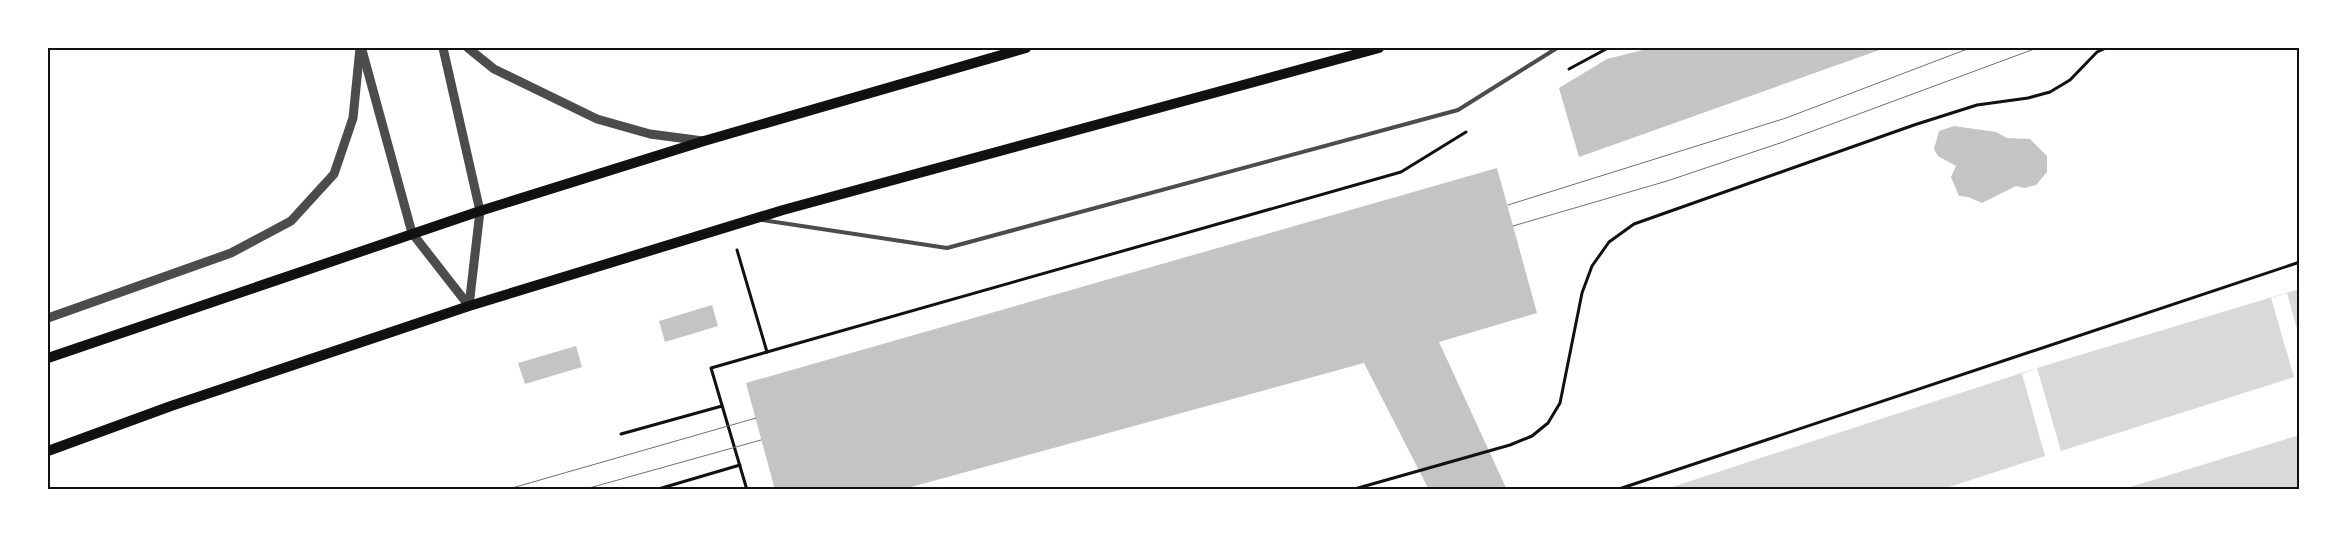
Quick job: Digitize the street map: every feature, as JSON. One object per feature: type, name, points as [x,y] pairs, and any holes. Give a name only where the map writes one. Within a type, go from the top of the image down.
[{"type":"main road","points":[[48,358],[480,211],[704,141],[1026,48]]},
{"type":"main road","points":[[48,451],[171,406],[469,306],[752,219],[1379,48]]},
{"type":"street","points":[[360,48],[412,233],[469,306]]},
{"type":"street","points":[[48,318],[231,252],[291,221],[334,174],[353,118],[360,48]]},
{"type":"street","points":[[442,48],[480,211],[469,306]]},
{"type":"street","points":[[468,48],[494,70],[597,119],[650,134],[704,141]]},
{"type":"lane","points":[[752,219],[947,248],[1458,110],[1557,48]]},
{"type":"path","points":[[1561,74],[1608,48]]},
{"type":"path","points":[[1351,490],[1510,445],[1532,436],[1548,423],[1560,403],[1582,293],[1592,266],[1609,242],[1634,224],[1932,119],[1977,105],[2028,98],[2050,92],[2070,80],[2098,52],[2106,48]]},
{"type":"path","points":[[747,490],[712,368],[1401,172],[1469,131]]},
{"type":"path","points":[[730,226],[767,352]]},
{"type":"path","points":[[1616,490],[2300,262]]},
{"type":"path","points":[[621,434],[722,406]]},
{"type":"path","points":[[655,490],[740,465]]},
{"type":"shaded area","points":[[2299,289],[2299,489],[1663,490],[2037,368]]},
{"type":"pier","points":[[2287,293],[2299,336],[2299,435],[2124,489],[1943,489],[2045,456],[2022,374],[2037,368],[2061,451],[2294,377],[2271,298]]},
{"type":"building","points":[[1651,48],[1885,48],[1579,157],[1559,88],[1607,59]]},
{"type":"building","points":[[1954,126],[1996,132],[2007,138],[2030,139],[2047,156],[2047,172],[2036,185],[2025,188],[2016,186],[1982,203],[1968,197],[1959,196],[1951,177],[1956,166],[1938,156],[1934,149],[1939,131]]},
{"type":"building","points":[[1497,168],[1537,313],[1439,342],[1507,490],[1429,490],[1364,363],[900,490],[775,490],[746,383]]},
{"type":"building","points":[[712,305],[718,326],[665,342],[659,321]]},
{"type":"building","points":[[576,346],[582,367],[525,384],[518,363]]},
{"type":"tram line","points":[[1508,205],[1786,118],[1970,48]]},
{"type":"tram line","points":[[1513,226],[1667,181],[1783,142],[2037,48]]},
{"type":"tram line","points":[[505,490],[756,418]]},
{"type":"tram line","points":[[582,490],[761,440]]}]
